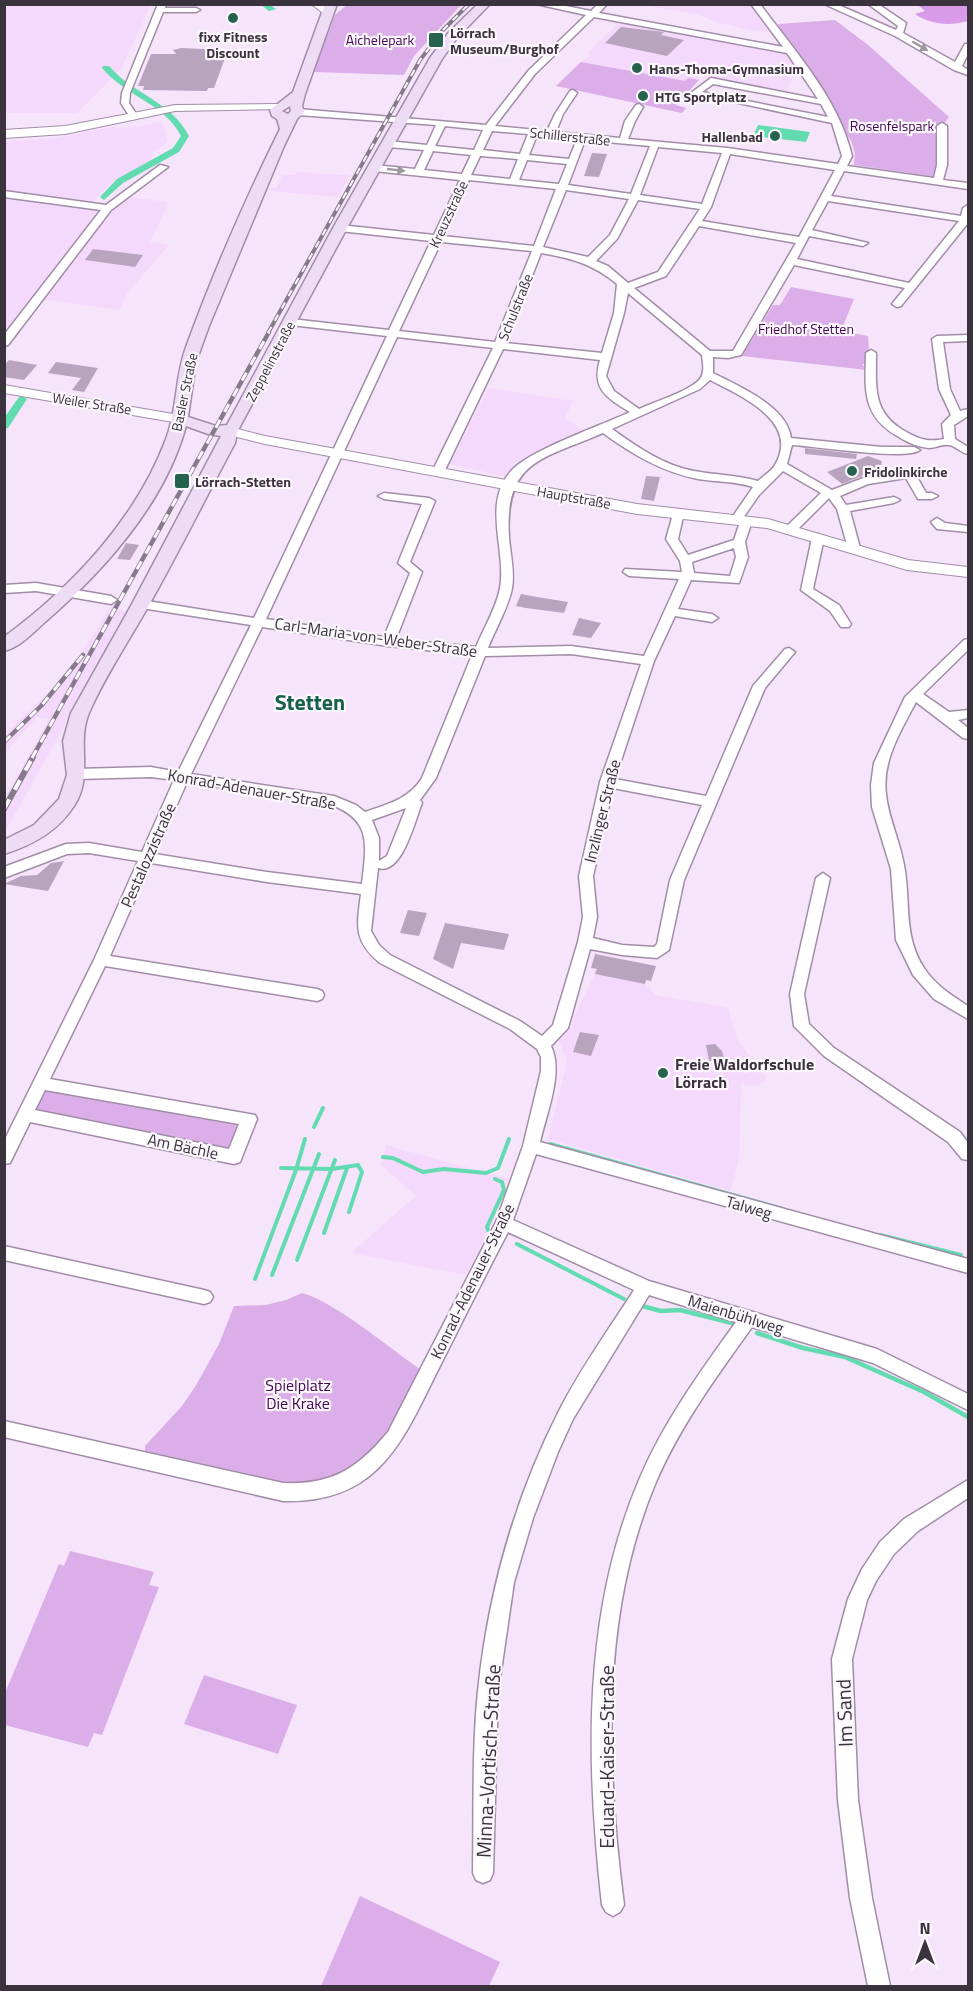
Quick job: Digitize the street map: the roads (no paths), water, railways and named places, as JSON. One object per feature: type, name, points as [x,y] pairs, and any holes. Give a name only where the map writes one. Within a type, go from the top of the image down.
[{"type":"main road","points":[[329,9],[338,4]]},
{"type":"main road","name":"Zeppelinstraße","points":[[77,774],[72,744],[76,720],[141,604],[227,443],[230,431],[340,228],[438,55],[453,35],[485,4]]},
{"type":"main road","name":"Basler Straße","points":[[4,646],[39,620],[67,592],[132,517],[155,482],[180,419],[191,354],[280,114],[297,111],[299,94],[329,9]]},
{"type":"main road","points":[[280,114],[299,94]]},
{"type":"main road","points":[[280,114],[297,111]]},
{"type":"main road","name":"Hauptstraße","points":[[180,419],[209,429],[230,431]]},
{"type":"main road","points":[[167,456],[209,429]]},
{"type":"main road","points":[[4,847],[24,841],[49,826],[66,804],[77,774]]},
{"type":"street","points":[[316,4],[329,9]]},
{"type":"street","points":[[540,4],[790,51]]},
{"type":"street","name":"Kreuzstraße","points":[[337,453],[489,127],[532,72],[603,4]]},
{"type":"street","points":[[340,228],[537,249],[590,261],[604,268],[625,284],[713,355],[737,353],[827,198],[847,156],[846,141],[835,121],[790,51],[755,4]]},
{"type":"street","points":[[828,4],[898,34],[969,74]]},
{"type":"street","points":[[872,4],[903,25],[898,34]]},
{"type":"street","points":[[133,116],[125,103],[126,93],[161,7],[196,10]]},
{"type":"street","points":[[957,68],[969,46]]},
{"type":"street","points":[[823,102],[765,93],[711,81],[705,83],[695,93],[835,121]]},
{"type":"street","points":[[550,134],[559,114],[573,93]]},
{"type":"street","points":[[755,105],[765,93]]},
{"type":"street","points":[[4,134],[65,130],[169,108],[206,106],[244,108],[280,114]]},
{"type":"street","points":[[623,141],[630,121],[639,107]]},
{"type":"street","name":"Schillerstraße","points":[[297,111],[489,127],[727,151],[969,186]]},
{"type":"street","points":[[418,172],[442,123]]},
{"type":"street","points":[[938,182],[942,165],[942,126]]},
{"type":"street","points":[[513,182],[534,132]]},
{"type":"street","name":"Schulstraße","points":[[438,472],[499,346],[582,137]]},
{"type":"street","points":[[388,144],[572,162]]},
{"type":"street","points":[[590,261],[610,244],[634,196],[655,144]]},
{"type":"street","points":[[625,284],[662,274],[698,223],[727,151]]},
{"type":"street","points":[[4,343],[108,208],[163,167]]},
{"type":"street","points":[[374,168],[562,187],[706,207]]},
{"type":"street","points":[[4,194],[108,208]]},
{"type":"street","points":[[827,198],[965,221]]},
{"type":"street","points":[[897,304],[965,221],[969,208]]},
{"type":"street","points":[[698,223],[863,243]]},
{"type":"street","points":[[791,261],[911,286]]},
{"type":"street","points":[[625,284],[621,310],[601,376],[603,387],[609,394],[638,413]]},
{"type":"street","points":[[621,310],[632,304],[650,305]]},
{"type":"street","points":[[291,322],[605,357]]},
{"type":"street","points":[[957,416],[950,407],[943,382],[938,339],[969,338]]},
{"type":"street","points":[[871,353],[873,392],[878,415],[901,434],[932,445],[950,441],[969,451]]},
{"type":"street","points":[[543,1045],[515,1025],[385,959],[373,949],[364,931],[373,848],[370,827],[364,818],[413,800],[422,791],[429,778],[506,588],[507,568],[500,511],[502,498],[523,465],[696,387],[705,381],[713,355]]},
{"type":"street","points":[[629,572],[735,580],[742,557],[739,542],[742,520],[760,486],[781,465],[786,441],[783,425],[773,414],[761,404],[708,375]]},
{"type":"street","name":"Weiler Straße","points":[[4,389],[180,419]]},
{"type":"street","points":[[950,441],[948,424],[957,416],[969,412]]},
{"type":"street","points":[[605,429],[650,460],[669,468],[710,477],[751,482],[760,486]]},
{"type":"street","name":"Hauptstraße","points":[[230,431],[637,509],[742,520],[790,530],[907,565],[969,572]]},
{"type":"street","points":[[786,441],[823,443],[882,451],[914,450]]},
{"type":"street","name":"Pestalozzistraße","points":[[4,1158],[43,1084],[148,858],[183,776],[259,621],[337,453]]},
{"type":"street","points":[[781,465],[830,494],[843,509],[854,548]]},
{"type":"street","points":[[790,530],[830,494],[844,487],[869,478],[925,472]]},
{"type":"street","points":[[910,474],[921,497],[932,496]]},
{"type":"street","points":[[384,495],[429,501],[404,564],[416,572],[388,642]]},
{"type":"street","points":[[843,509],[894,501]]},
{"type":"street","name":"Inzlinger Straße","points":[[543,1045],[560,1028],[585,942],[590,916],[586,876],[607,782],[648,661],[686,577],[686,560],[676,549],[672,539],[678,513]]},
{"type":"street","points":[[937,522],[942,526],[969,529]]},
{"type":"street","points":[[818,538],[807,590],[835,608],[845,624]]},
{"type":"street","points":[[686,560],[739,542]]},
{"type":"street","points":[[4,589],[36,587],[111,600]]},
{"type":"street","name":"Carl-Maria-von-Weber-Straße","points":[[141,604],[388,642],[481,652],[571,650],[648,661]]},
{"type":"street","points":[[671,612],[712,618]]},
{"type":"street","points":[[969,643],[915,695],[905,710],[881,763],[878,785],[879,807],[898,869],[903,940],[918,971],[939,995],[969,1013]]},
{"type":"street","points":[[585,942],[622,950],[657,953],[664,946],[677,880],[759,686],[767,674],[789,652]]},
{"type":"street","points":[[915,695],[969,735]]},
{"type":"street","points":[[947,717],[969,714]]},
{"type":"street","name":"Konrad-Adenauer-Straße","points":[[77,774],[127,771],[183,776],[334,801],[348,806],[364,818]]},
{"type":"street","points":[[607,782],[710,802]]},
{"type":"street","points":[[383,865],[393,860],[415,803],[413,800]]},
{"type":"street","points":[[4,873],[22,864],[76,848],[302,882],[368,889]]},
{"type":"street","points":[[823,878],[796,994],[802,1026],[829,1052],[954,1137],[969,1154]]},
{"type":"street","points":[[101,960],[317,996]]},
{"type":"street","name":"Konrad-Adenauer-Straße","points":[[4,1429],[283,1491],[300,1492],[336,1485],[372,1465],[394,1438],[504,1223],[531,1146],[549,1071],[549,1057],[543,1045]]},
{"type":"street","name":"Am Bächle","points":[[27,1115],[234,1157],[249,1119],[43,1084]]},
{"type":"street","name":"Talweg","points":[[531,1146],[969,1266]]},
{"type":"street","name":"Maienbühlweg","points":[[504,1223],[645,1287],[877,1357],[969,1402]]},
{"type":"street","points":[[4,1253],[204,1297]]},
{"type":"street","name":"Minna-Vortisch-Straße","points":[[483,1873],[488,1692],[505,1582],[524,1518],[549,1451],[567,1413],[645,1287]]},
{"type":"street","name":"Eduard-Kaiser-Straße","points":[[613,1905],[603,1815],[603,1720],[608,1640],[621,1561],[638,1504],[680,1416],[748,1319]]},
{"type":"street","name":"Im Sand","points":[[879,1986],[861,1898],[848,1800],[842,1659],[858,1599],[869,1575],[887,1548],[911,1525],[969,1488]]},
{"type":"waterway","points":[[263,4],[272,9]]},
{"type":"waterway","points":[[104,197],[120,181],[176,150],[185,136],[171,115],[125,85],[106,68]]},
{"type":"waterway","points":[[4,426],[22,399]]},
{"type":"waterway","points":[[314,1127],[323,1108]]},
{"type":"waterway","points":[[296,1168],[305,1139]]},
{"type":"waterway","points":[[383,1157],[393,1158],[423,1172],[444,1169],[486,1173],[498,1168],[509,1139]]},
{"type":"waterway","points":[[550,1144],[783,1209]]},
{"type":"waterway","points":[[313,1169],[319,1154]]},
{"type":"waterway","points":[[332,1169],[335,1160]]},
{"type":"waterway","points":[[332,1169],[358,1165],[362,1172],[349,1212]]},
{"type":"waterway","points":[[281,1168],[296,1168]]},
{"type":"waterway","points":[[255,1279],[296,1168]]},
{"type":"waterway","points":[[296,1168],[313,1169]]},
{"type":"waterway","points":[[324,1233],[347,1168]]},
{"type":"waterway","points":[[272,1275],[313,1169]]},
{"type":"waterway","points":[[313,1169],[332,1169]]},
{"type":"waterway","points":[[297,1260],[332,1169]]},
{"type":"waterway","points":[[488,1230],[487,1227],[504,1190],[502,1182],[495,1179]]},
{"type":"waterway","points":[[880,1235],[961,1255]]},
{"type":"waterway","points":[[517,1244],[624,1299]]},
{"type":"waterway","points":[[642,1306],[661,1311],[680,1310],[732,1323]]},
{"type":"waterway","points":[[757,1333],[803,1348],[845,1357],[924,1392],[968,1417]]},
{"type":"railway","points":[[268,333],[420,60],[443,30],[469,4]]},
{"type":"railway","points":[[32,758],[269,332]]},
{"type":"railway","points":[[4,742],[41,706],[83,655]]},
{"type":"railway","points":[[4,809],[33,757]]},
{"type":"place","name":"fixx Fitness Discount","points":[[233,18]]},
{"type":"place","name":"Lörrach Museum/Burghof","points":[[436,40]]},
{"type":"place","name":"Hans-Thoma-Gymnasium","points":[[637,68]]},
{"type":"place","name":"HTG Sportplatz","points":[[643,96]]},
{"type":"place","name":"Hallenbad","points":[[775,136]]},
{"type":"place","name":"Fridolinkirche","points":[[852,471]]},
{"type":"place","name":"Lörrach-Stetten","points":[[182,481]]},
{"type":"place","name":"Freie Waldorfschule Lörrach","points":[[663,1073]]},
{"type":"district","name":"Stetten","points":[[310,702]]},
{"type":"park label","name":"Aichelepark","points":[[380,39]]},
{"type":"park label","name":"Rosenfelspark","points":[[892,125]]},
{"type":"park label","name":"Friedhof Stetten","points":[[806,328]]},
{"type":"park label","name":"Spielplatz Die Krake","points":[[298,1394]]}]
